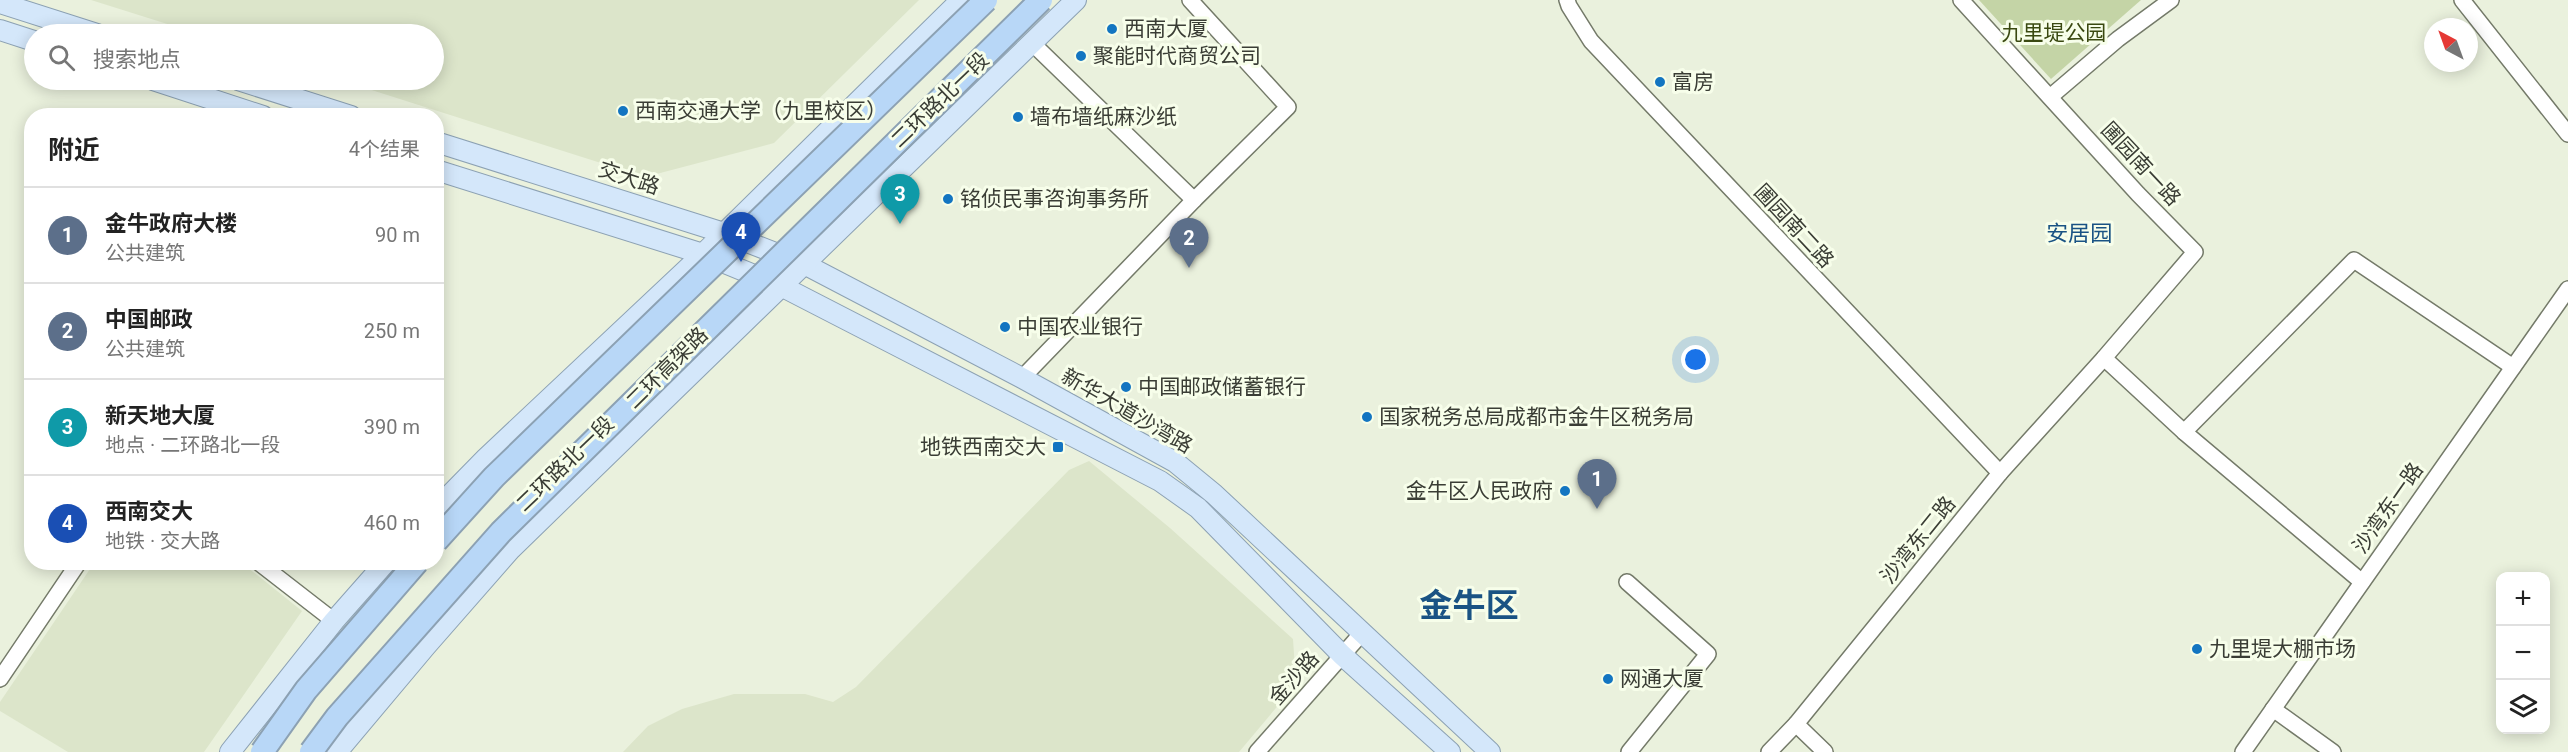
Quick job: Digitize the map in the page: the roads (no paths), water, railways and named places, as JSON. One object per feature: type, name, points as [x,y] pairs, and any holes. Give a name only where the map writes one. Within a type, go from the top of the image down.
[{"type":"highway","name":"二环高架路","points":[[444,532],[494,477],[986,0]]},
{"type":"highway","name":"二环高架路","points":[[312,752],[337,717],[501,532],[1041,0]]},
{"type":"highway","points":[[262,752],[306,690],[410,570]]},
{"type":"main road","points":[[444,501],[486,458],[703,255],[961,0]]},
{"type":"main road","name":"二环路北一段","points":[[338,752],[511,549],[806,265],[1076,0]]},
{"type":"main road","points":[[0,3],[66,24]]},
{"type":"main road","points":[[0,30],[24,38]]},
{"type":"main road","points":[[184,90],[239,108]]},
{"type":"main road","points":[[269,90],[326,108]]},
{"type":"main road","name":"交大路","points":[[444,145],[724,233],[806,265]]},
{"type":"main road","points":[[444,174],[703,255],[783,287],[1160,481],[1198,508],[1342,655],[1450,752]]},
{"type":"main road","name":"新华大道沙湾路","points":[[806,265],[1022,378],[1175,462],[1214,494],[1491,752]]},
{"type":"main road","points":[[230,752],[334,621],[379,570]]},
{"type":"street","points":[[1022,378],[1194,200],[1288,107],[1190,0]]},
{"type":"street","name":"圃园南二路","points":[[1567,0],[1591,41],[2000,473]]},
{"type":"street","name":"圃园南一路","points":[[1961,0],[2138,194],[2196,252],[2104,358]]},
{"type":"street","points":[[2050,97],[2118,39],[2171,0]]},
{"type":"street","points":[[2462,0],[2568,134]]},
{"type":"street","points":[[1032,43],[1194,200]]},
{"type":"street","points":[[2184,432],[2354,260],[2513,367]]},
{"type":"street","name":"沙湾东一路","points":[[2243,752],[2568,289]]},
{"type":"street","points":[[2104,358],[2184,432],[2362,582]]},
{"type":"street","name":"沙湾东二路","points":[[1769,752],[1796,724],[2000,473],[2104,358]]},
{"type":"street","points":[[0,679],[74,570]]},
{"type":"street","points":[[268,570],[334,621]]},
{"type":"street","points":[[1627,582],[1708,654],[1629,752]]},
{"type":"street","name":"金沙路","points":[[1257,752],[1362,633]]},
{"type":"street","points":[[2273,709],[2333,752]]},
{"type":"street","points":[[1796,724],[1825,752]]},
{"type":"place","name":"西南大厦","points":[[1112,29]]},
{"type":"place","name":"聚能时代商贸公司","points":[[1081,56]]},
{"type":"place","name":"富房","points":[[1660,82]]},
{"type":"place","name":"西南交通大学（九里校区）","points":[[623,111]]},
{"type":"place","name":"墙布墙纸麻沙纸","points":[[1018,117]]},
{"type":"place","name":"铭侦民事咨询事务所","points":[[948,199]]},
{"type":"place","name":"新天地大厦","points":[[900,224]]},
{"type":"place","name":"西南交大","points":[[741,262]]},
{"type":"place","name":"中国邮政","points":[[1189,268]]},
{"type":"place","name":"中国农业银行","points":[[1005,327]]},
{"type":"place","name":"中国邮政储蓄银行","points":[[1126,387]]},
{"type":"place","name":"国家税务总局成都市金牛区税务局","points":[[1367,417]]},
{"type":"place","name":"地铁西南交大","points":[[1058,447]]},
{"type":"place","name":"金牛区人民政府","points":[[1565,491]]},
{"type":"place","name":"金牛政府大楼","points":[[1597,509]]},
{"type":"place","name":"九里堤大棚市场","points":[[2197,649]]},
{"type":"place","name":"网通大厦","points":[[1608,679]]},
{"type":"district","name":"安居园","points":[[2079,233]]},
{"type":"district","name":"金牛区","points":[[1469,605]]},
{"type":"park label","name":"九里堤公园","points":[[2054,33]]}]
